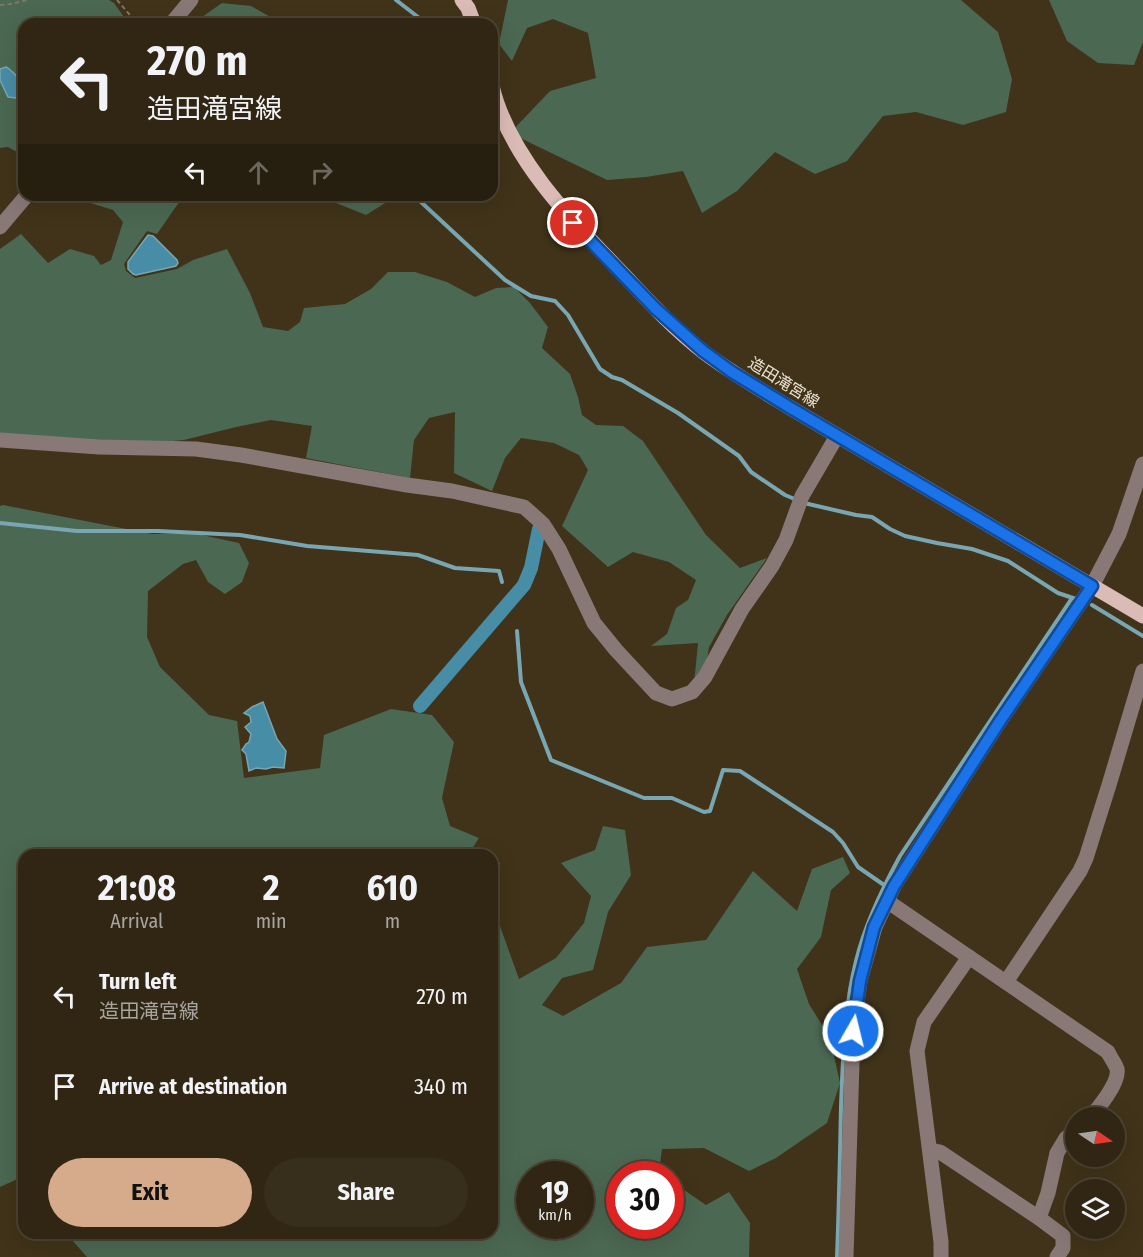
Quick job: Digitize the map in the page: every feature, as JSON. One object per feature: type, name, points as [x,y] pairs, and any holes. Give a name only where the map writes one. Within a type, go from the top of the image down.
[{"type":"main road","points":[[462,0],[472,18]]},
{"type":"main road","name":"造田滝宮線","points":[[498,107],[525,160],[573,223],[656,309],[703,351],[732,372],[837,436],[1143,616]]},
{"type":"street","points":[[176,18],[191,0]]},
{"type":"street","points":[[0,227],[22,201]]},
{"type":"street","points":[[0,440],[99,447],[196,449],[452,491],[524,507],[543,524],[559,549],[594,623],[656,693],[672,699],[692,692],[705,677],[742,609],[772,566],[786,540],[800,501],[837,436]]},
{"type":"street","points":[[846,1257],[853,1031],[860,981],[874,927],[894,886],[994,731],[1092,586],[1119,534],[1143,464]]},
{"type":"street","points":[[1006,982],[1080,871],[1143,671]]},
{"type":"street","points":[[887,901],[1108,1052],[1117,1069],[1117,1077],[1099,1107]]},
{"type":"street","points":[[941,1257],[917,1051],[924,1022],[969,957]]},
{"type":"street","points":[[1039,1218],[1048,1193],[1056,1153],[1065,1140]]},
{"type":"street","points":[[930,1150],[940,1152],[1063,1236],[1063,1248],[1057,1257]]},
{"type":"path","points":[[0,5],[28,0]]},
{"type":"path","points":[[117,0],[134,18]]},
{"type":"green space","points":[[0,0],[109,0],[125,18],[18,18],[18,78],[11,69],[0,69]]},
{"type":"green space","points":[[508,0],[961,0],[998,32],[1012,79],[1006,112],[963,125],[916,112],[883,116],[847,161],[815,174],[775,152],[737,191],[702,213],[683,171],[607,180],[510,133],[550,91],[596,78],[588,33],[553,19],[527,28],[512,61],[499,44]]},
{"type":"green space","points":[[1049,0],[1143,0],[1143,42],[1134,65],[1098,63],[1067,41]]},
{"type":"green space","points":[[222,3],[251,6],[272,18],[201,18]]},
{"type":"green space","points":[[0,80],[8,97],[18,93],[18,153],[8,147],[0,148]]},
{"type":"green space","points":[[84,201],[180,201],[157,234],[147,231],[124,264],[126,271],[135,278],[177,269],[193,260],[227,249],[250,293],[263,327],[288,331],[300,322],[304,308],[345,304],[371,289],[388,272],[415,272],[447,282],[475,297],[496,288],[514,287],[530,303],[548,327],[542,348],[570,374],[582,415],[596,425],[623,426],[643,441],[706,535],[740,568],[767,558],[727,615],[709,647],[707,660],[694,684],[698,643],[651,646],[667,634],[676,608],[688,600],[696,580],[669,562],[633,552],[608,567],[562,526],[588,470],[579,455],[554,443],[521,438],[505,458],[492,491],[454,473],[455,412],[429,418],[414,440],[410,478],[306,458],[312,426],[271,420],[184,440],[150,443],[0,435],[0,249],[21,234],[48,263],[70,249],[94,256],[101,265],[111,260],[123,222],[113,210]]},
{"type":"green space","points":[[331,201],[388,201],[366,215]]},
{"type":"green space","points":[[0,506],[152,534],[193,533],[239,543],[249,563],[242,582],[225,594],[208,582],[196,560],[183,564],[148,591],[147,637],[160,667],[209,715],[237,721],[244,778],[320,768],[324,735],[391,709],[432,715],[454,742],[442,798],[450,826],[479,838],[472,849],[18,849],[18,1179],[0,1187]]},
{"type":"green space","points":[[603,826],[625,830],[631,875],[608,912],[593,970],[562,978],[542,1005],[563,1016],[621,983],[647,947],[706,940],[753,871],[797,911],[812,869],[843,857],[850,873],[831,890],[821,937],[797,969],[809,1004],[830,1038],[840,1083],[827,1123],[776,1158],[749,1171],[704,1148],[662,1149],[660,1161],[606,1161],[606,1239],[684,1239],[684,1190],[706,1205],[729,1192],[750,1223],[749,1257],[87,1257],[71,1239],[498,1239],[498,921],[519,979],[556,958],[584,923],[591,896],[561,863],[595,850]]},
{"type":"green space","points":[[498,862],[500,862],[498,888]]},
{"type":"water","points":[[6,67],[18,78],[18,97],[16,98],[8,97],[0,80],[0,69]]},
{"type":"water","points":[[148,235],[153,236],[178,263],[176,266],[133,274],[128,269],[128,262]]},
{"type":"water","points":[[263,702],[277,739],[286,751],[284,768],[256,768],[249,771],[246,754],[242,750],[249,742],[251,734],[245,727],[251,722],[250,716],[244,713]]},
{"type":"waterway","points":[[396,0],[419,18]]},
{"type":"waterway","points":[[421,201],[505,280],[531,296],[555,301],[568,315],[600,369],[678,413],[739,456],[751,472],[785,495],[797,500]]},
{"type":"waterway","points":[[804,503],[872,517],[905,536],[972,549],[1008,561],[1058,593],[1076,599]]},
{"type":"waterway","points":[[0,523],[77,531],[158,531],[240,535],[307,546],[418,555],[455,568],[499,571],[502,582]]},
{"type":"waterway","points":[[420,706],[524,585],[531,568],[539,529]]},
{"type":"waterway","points":[[837,1257],[845,1033],[852,979],[864,934],[900,856],[1072,598]]},
{"type":"waterway","points":[[1092,605],[1143,636]]},
{"type":"waterway","points":[[517,631],[521,682],[551,760],[644,798],[672,798],[704,812],[710,811],[723,770],[740,771],[833,832],[858,867],[884,885]]},
{"type":"route","points":[[573,223],[656,309],[703,351],[732,372],[1092,586],[1000,721],[894,886],[874,927],[860,981],[853,1031]]}]
